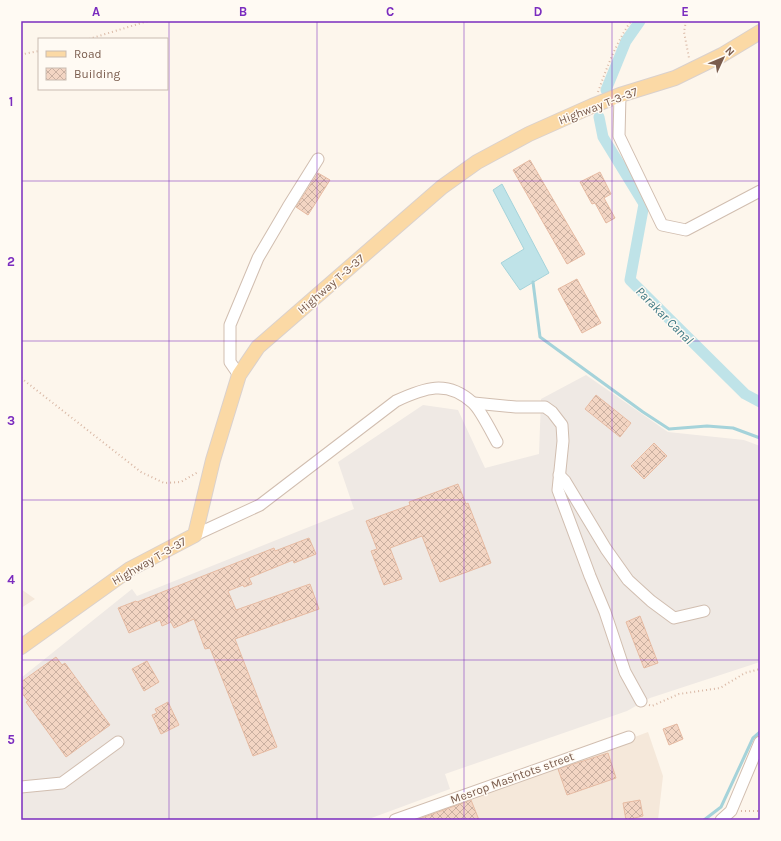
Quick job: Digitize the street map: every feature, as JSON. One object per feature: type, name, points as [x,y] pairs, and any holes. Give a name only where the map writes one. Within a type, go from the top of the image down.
[{"type":"main road","name":"Highway T-3-37","points":[[21,647],[130,569],[195,535],[213,460],[239,375],[258,347],[442,187],[477,162],[530,134],[620,95],[675,78],[691,71],[722,56],[760,32]]},
{"type":"street","points":[[620,95],[619,136],[662,225],[686,230],[760,191]]},
{"type":"street","points":[[239,375],[230,362],[230,325],[258,258],[318,160]]},
{"type":"street","points":[[195,535],[260,505],[396,401],[417,392],[446,387],[456,391],[474,403],[497,442]]},
{"type":"street","points":[[474,403],[516,407],[545,407],[552,412],[562,425],[563,441],[558,490],[605,612],[625,672],[641,701]]},
{"type":"street","points":[[560,475],[606,549],[628,580],[651,601],[674,618],[704,611]]},
{"type":"street","name":"Mesrop Mashtots street","points":[[395,820],[629,736]]},
{"type":"street","points":[[21,787],[62,783],[118,742]]},
{"type":"street","points":[[721,820],[731,812],[760,742]]},
{"type":"path","points":[[92,38],[148,21]]},
{"type":"path","points":[[592,106],[612,55],[622,34],[631,21]]},
{"type":"path","points":[[686,21],[684,32],[691,71]]},
{"type":"path","points":[[21,53],[24,54],[38,51]]},
{"type":"path","points":[[21,378],[141,472],[164,483],[181,482],[213,460]]},
{"type":"path","points":[[641,701],[652,706],[679,694],[720,688],[745,673],[760,669]]},
{"type":"path","points":[[731,812],[760,811]]},
{"type":"shaded area","points":[[586,375],[668,432],[744,440],[760,446],[760,662],[650,698],[627,711],[445,774],[450,789],[366,820],[21,820],[21,678],[132,589],[137,596],[354,509],[338,462],[423,405],[458,410],[485,468],[539,454],[541,399]]},
{"type":"shaded area","points":[[21,589],[35,599],[21,608]]},
{"type":"shaded area","points":[[648,732],[663,776],[658,820],[413,820]]},
{"type":"water","points":[[502,184],[549,273],[520,290],[501,263],[524,249],[493,190]]},
{"type":"building","points":[[530,160],[585,254],[567,264],[513,170]]},
{"type":"building","points":[[600,172],[611,194],[604,198],[615,218],[606,223],[595,203],[592,204],[580,182]]},
{"type":"building","points":[[318,173],[330,180],[308,215],[296,207]]},
{"type":"building","points":[[577,279],[601,323],[582,333],[558,289]]},
{"type":"building","points":[[596,395],[631,423],[620,437],[585,409]]},
{"type":"building","points":[[654,443],[667,456],[644,479],[631,466]]},
{"type":"building","points":[[458,484],[466,504],[468,503],[491,563],[440,582],[422,536],[390,548],[402,579],[384,585],[371,551],[377,549],[366,521],[410,505],[409,502]]},
{"type":"building","points":[[309,538],[316,554],[294,563],[293,560],[249,578],[252,584],[244,587],[243,585],[228,591],[236,610],[310,584],[319,609],[235,639],[277,747],[253,756],[210,648],[205,649],[194,619],[174,628],[171,622],[162,626],[160,620],[129,633],[118,608],[136,601],[137,602],[274,548],[275,551]]},
{"type":"building","points":[[640,616],[658,663],[644,668],[626,622]]},
{"type":"building","points":[[56,657],[62,665],[65,663],[110,725],[66,757],[26,702],[28,701],[21,692],[21,682]]},
{"type":"building","points":[[147,661],[159,682],[144,691],[132,669]]},
{"type":"building","points":[[168,702],[179,725],[161,734],[152,715],[157,713],[155,709]]},
{"type":"building","points":[[677,724],[683,739],[669,745],[663,729]]},
{"type":"building","points":[[608,753],[616,778],[567,795],[558,769]]},
{"type":"building","points":[[471,800],[479,820],[419,820],[419,819]]},
{"type":"building","points":[[640,800],[643,816],[626,820],[623,803]]},
{"type":"waterway","name":"Parakar Canal","points":[[606,90],[626,41],[640,21]]},
{"type":"waterway","name":"Parakar Canal","points":[[599,117],[603,137],[644,204],[630,280],[745,394],[760,402]]},
{"type":"waterway","points":[[533,282],[540,337],[643,412],[669,429],[707,426],[733,428],[760,438]]},
{"type":"waterway","points":[[704,820],[721,807],[753,738],[760,732]]}]
